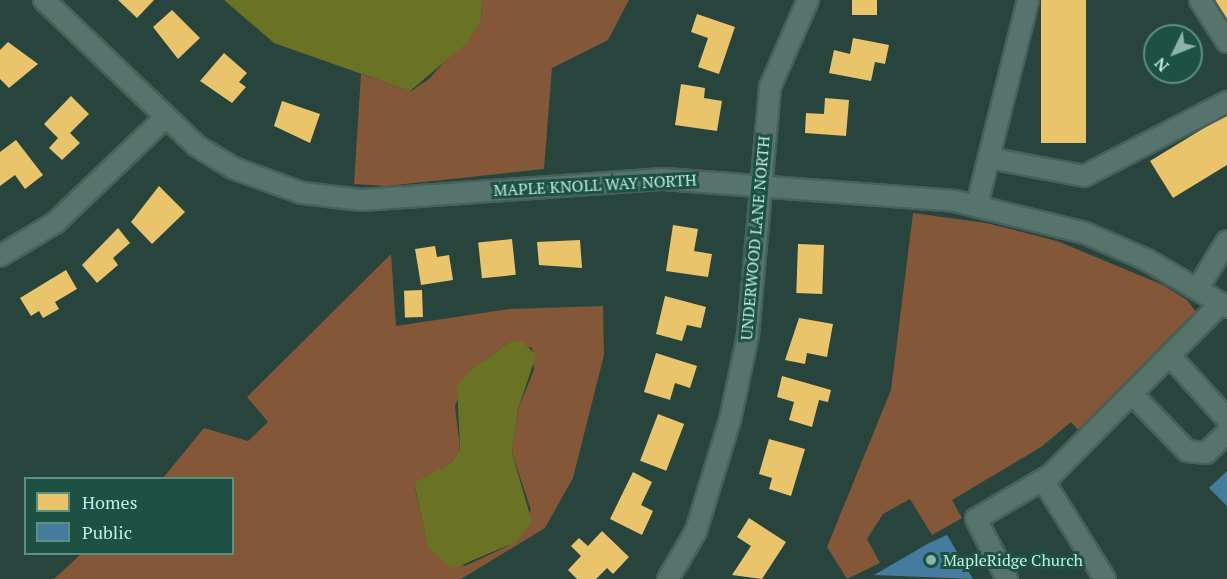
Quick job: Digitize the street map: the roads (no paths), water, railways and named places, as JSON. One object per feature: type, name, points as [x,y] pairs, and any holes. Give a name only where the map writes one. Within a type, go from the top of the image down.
[{"type":"street","name":"MAPLE KNOLL WAY NORTH","points":[[44,0],[165,118],[233,168],[302,193],[362,200],[664,179],[759,183],[977,205],[1085,233],[1198,288],[1224,305]]},
{"type":"street","name":"UNDERWOOD LANE NORTH","points":[[668,579],[696,531],[730,420],[748,335],[759,183],[770,87],[808,0]]},
{"type":"street","points":[[977,205],[1028,0]]},
{"type":"street","points":[[1200,0],[1227,42]]},
{"type":"street","points":[[989,158],[1084,176],[1227,102]]},
{"type":"street","points":[[0,256],[55,223],[165,118]]},
{"type":"street","points":[[1198,288],[1226,244]]},
{"type":"street","points":[[1007,579],[976,519],[1043,480],[1224,305]]},
{"type":"street","points":[[1171,357],[1227,418]]},
{"type":"street","points":[[1133,394],[1187,451],[1206,453],[1227,433]]},
{"type":"street","points":[[1043,480],[1105,579]]},
{"type":"place","name":"MapleRidge Church","points":[[931,560]]}]
